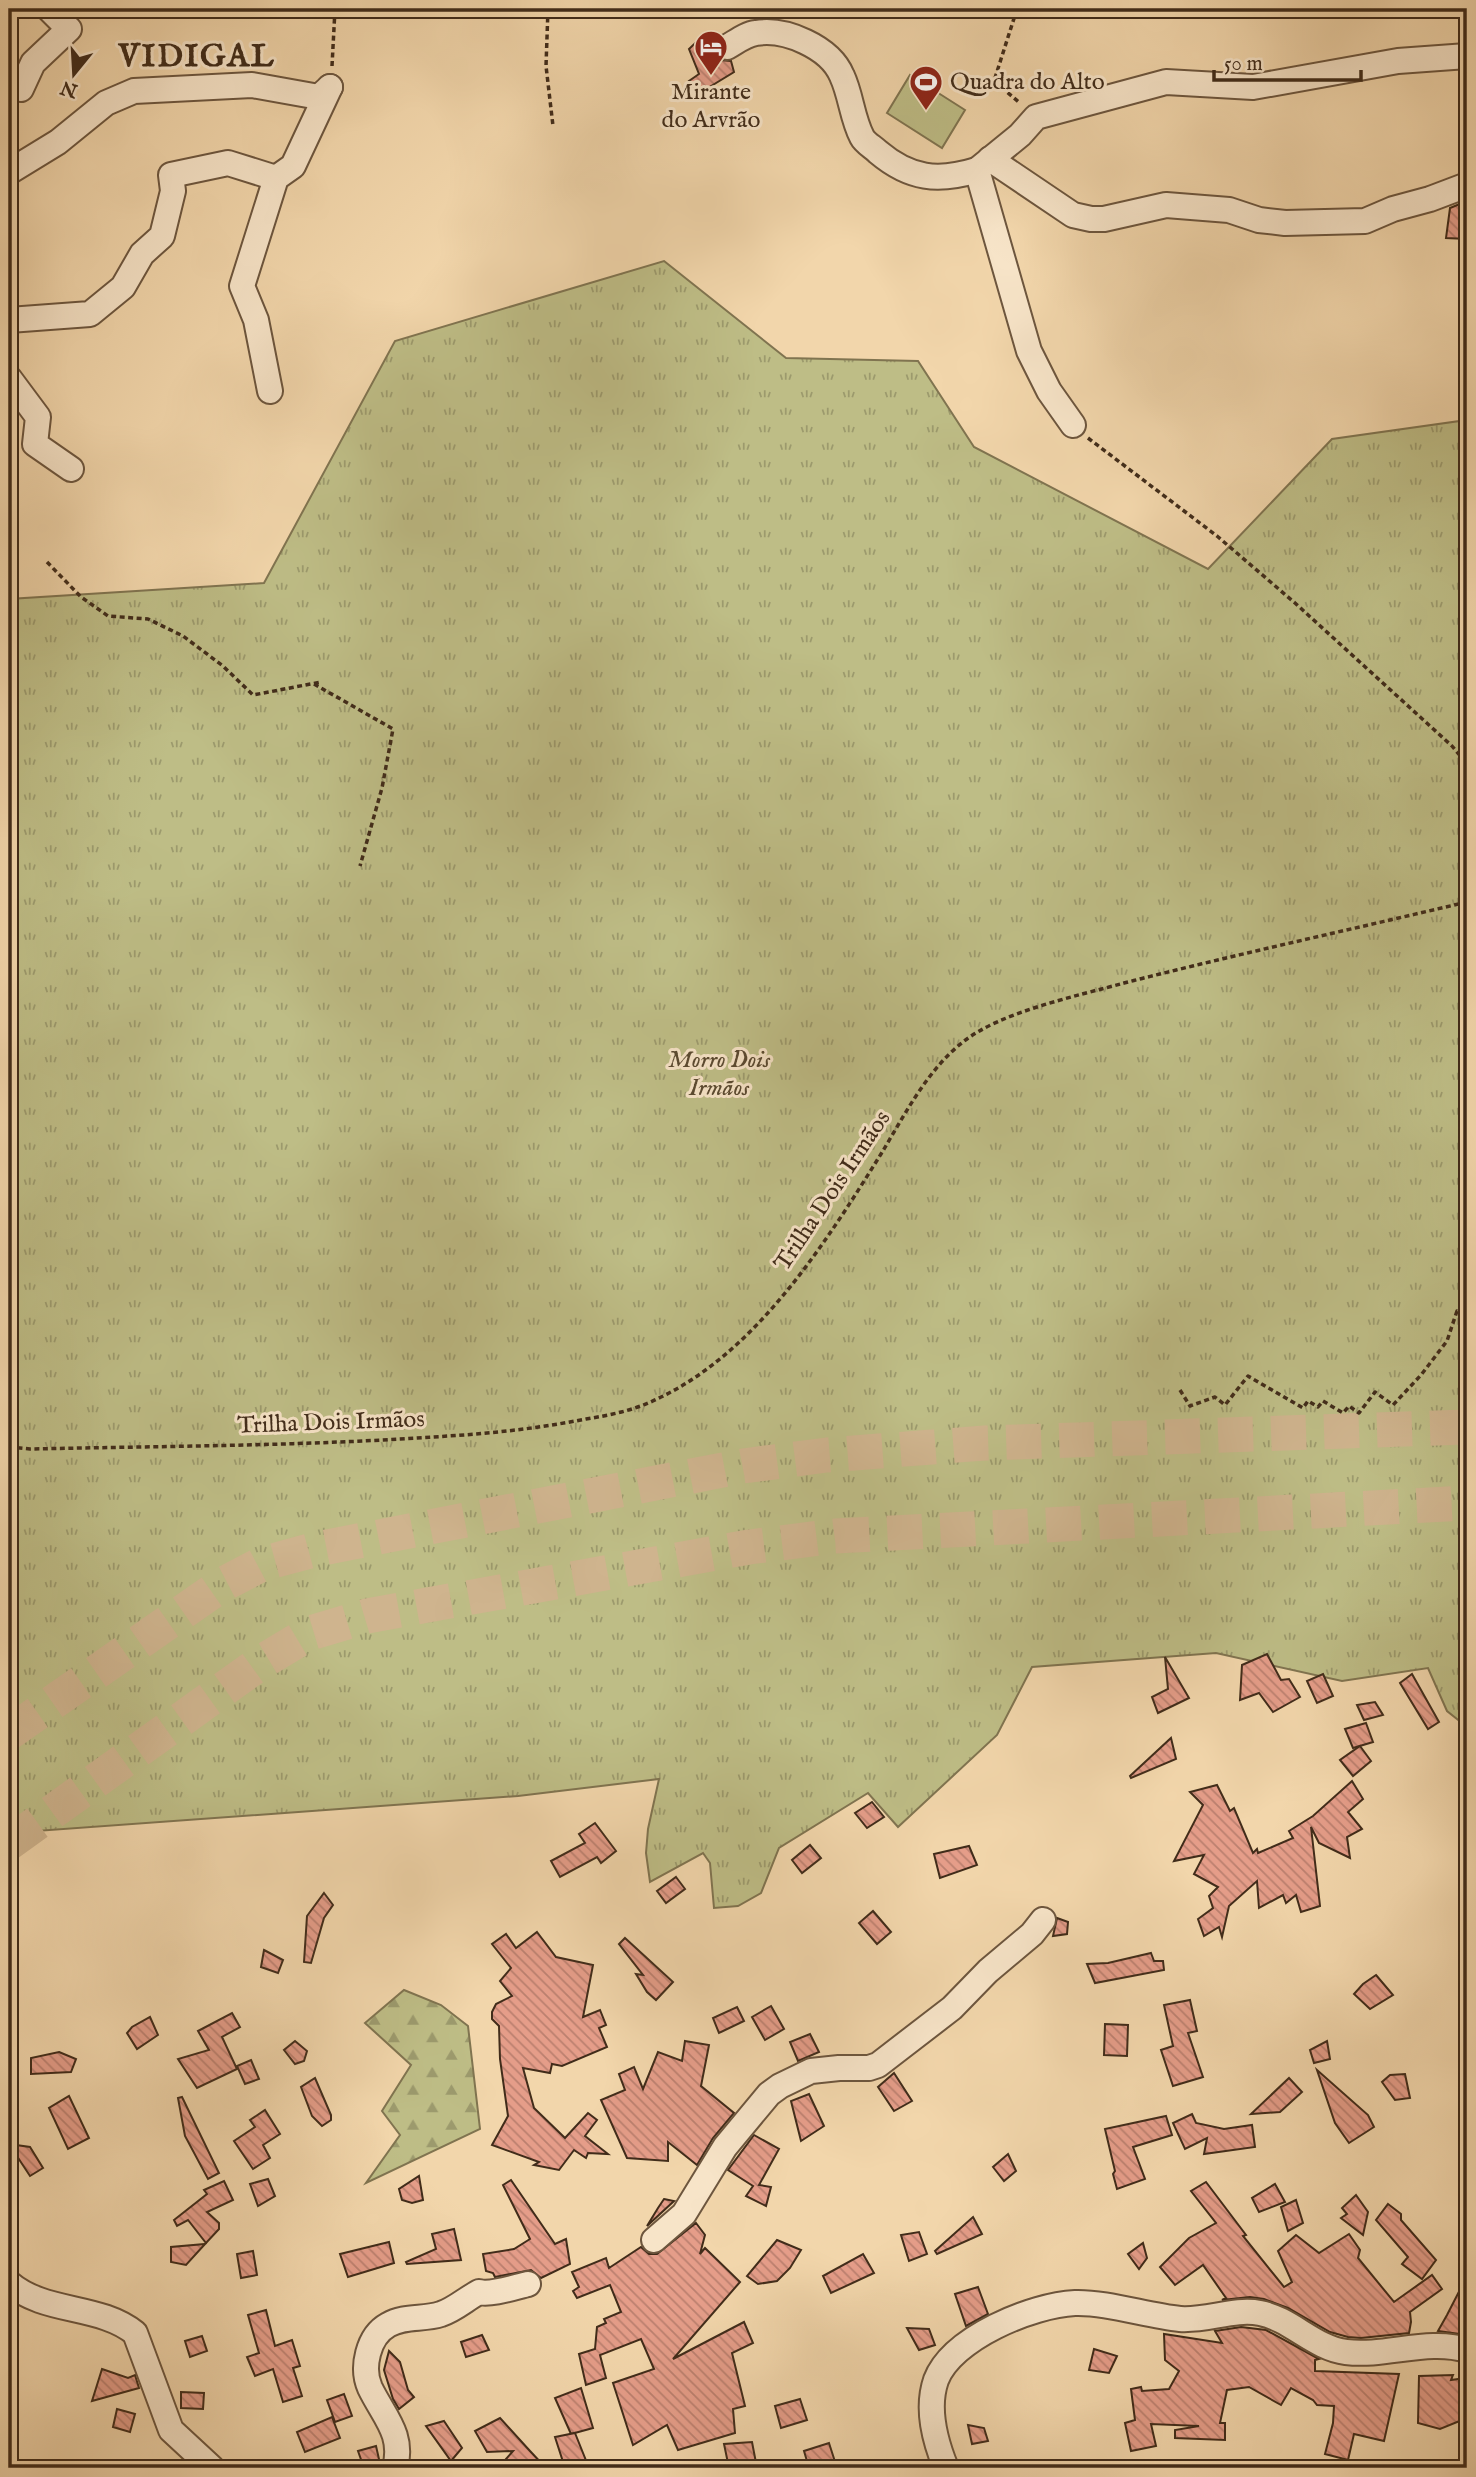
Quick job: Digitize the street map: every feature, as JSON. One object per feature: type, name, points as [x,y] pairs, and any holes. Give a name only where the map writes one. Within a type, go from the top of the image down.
[{"type":"street","points":[[21,89],[33,63],[69,29],[48,9]]},
{"type":"street","points":[[727,47],[753,33],[773,32],[790,36],[822,52],[842,74],[863,139],[894,165],[923,177],[959,176],[984,164],[1020,135],[1036,117],[1166,82],[1253,87],[1398,61],[1467,56]]},
{"type":"street","points":[[9,172],[58,142],[106,103],[134,91],[252,85],[319,97],[330,87]]},
{"type":"street","points":[[270,391],[256,320],[242,286],[276,178],[293,166],[330,87]]},
{"type":"street","points":[[9,320],[90,314],[123,287],[142,254],[162,236],[173,191],[171,175],[228,163],[276,178]]},
{"type":"street","points":[[984,164],[1073,215],[1091,219],[1104,219],[1166,205],[1230,210],[1259,220],[1285,223],[1365,221],[1467,185]]},
{"type":"street","points":[[984,164],[1029,351],[1049,391],[1073,425]]},
{"type":"street","points":[[9,378],[38,417],[35,444],[71,469]]},
{"type":"street","points":[[654,2240],[691,2205],[719,2156],[769,2094],[790,2079],[811,2071],[869,2068],[878,2065],[952,2008],[988,1971],[1036,1930],[1042,1920]]},
{"type":"street","points":[[9,2283],[34,2300],[95,2315],[135,2333],[171,2430],[212,2468]]},
{"type":"street","points":[[395,2468],[399,2454],[397,2441],[385,2412],[371,2389],[366,2371],[370,2351],[378,2334],[386,2326],[400,2320],[445,2313],[479,2292],[487,2294],[528,2284]]},
{"type":"street","points":[[946,2468],[936,2443],[932,2420],[935,2382],[944,2364],[969,2343],[1004,2322],[1037,2311],[1075,2304],[1193,2320],[1252,2312],[1281,2320],[1327,2347],[1345,2352],[1444,2345],[1467,2350]]},
{"type":"path","points":[[330,87],[335,9]]},
{"type":"path","points":[[538,9],[548,11],[545,66],[554,125]]},
{"type":"path","points":[[1017,9],[994,81],[1036,117]]},
{"type":"path","points":[[1073,425],[1101,450],[1217,536],[1295,603],[1452,746],[1467,764]]},
{"type":"path","points":[[47,562],[81,597],[108,616],[148,619],[183,636],[223,666],[253,695],[321,682]]},
{"type":"path","points":[[314,683],[393,729],[382,789],[360,866]]},
{"type":"path","name":"Trilha Dois Irmãos","points":[[9,1447],[30,1449],[361,1442],[527,1430],[622,1412],[655,1401],[698,1377],[733,1349],[788,1289],[837,1226],[930,1077],[961,1043],[985,1027],[1052,1002],[1102,989],[1467,902]]},
{"type":"path","points":[[1180,1390],[1190,1406],[1215,1397],[1225,1405],[1248,1376],[1303,1408],[1308,1401],[1318,1407],[1322,1401],[1343,1413],[1349,1406],[1359,1413],[1375,1392],[1393,1405],[1447,1341],[1457,1311],[1467,1314]]},
{"type":"green space","name":"Quadra do Alto","points":[[910,75],[965,110],[942,148],[887,113]]},
{"type":"green space","name":"Morro Dois Irmãos","points":[[664,261],[786,358],[918,361],[974,447],[1208,569],[1332,439],[1467,420],[1467,1727],[1447,1711],[1428,1668],[1342,1681],[1216,1653],[1032,1667],[997,1735],[898,1827],[868,1793],[779,1848],[761,1893],[738,1906],[714,1908],[710,1863],[703,1853],[650,1882],[646,1853],[648,1829],[659,1779],[518,1796],[9,1833],[9,599],[264,583],[395,341]]},
{"type":"green space","points":[[404,1990],[441,2005],[468,2026],[480,2129],[366,2183],[400,2135],[382,2111],[411,2065],[365,2023]]},
{"type":"building","points":[[706,33],[715,55],[720,60],[731,61],[734,72],[698,94],[689,81],[699,74],[689,49]]},
{"type":"building","points":[[1467,201],[1467,239],[1446,238],[1450,208]]},
{"type":"building","points":[[1267,1654],[1281,1680],[1289,1679],[1300,1697],[1273,1712],[1259,1693],[1240,1700],[1242,1665]]},
{"type":"building","points":[[1165,1657],[1189,1698],[1158,1713],[1152,1697],[1168,1689]]},
{"type":"building","points":[[1323,1674],[1333,1696],[1317,1703],[1307,1681]]},
{"type":"building","points":[[1412,1674],[1439,1722],[1428,1729],[1400,1683]]},
{"type":"building","points":[[1375,1702],[1383,1715],[1364,1720],[1357,1705]]},
{"type":"building","points":[[1366,1723],[1373,1742],[1353,1748],[1345,1729]]},
{"type":"building","points":[[1171,1738],[1176,1759],[1131,1778],[1130,1776]]},
{"type":"building","points":[[1360,1746],[1371,1761],[1353,1776],[1340,1760]]},
{"type":"building","points":[[1352,1781],[1363,1799],[1348,1812],[1362,1829],[1347,1837],[1350,1858],[1319,1843],[1311,1827],[1320,1906],[1301,1912],[1296,1895],[1286,1903],[1283,1895],[1259,1908],[1257,1881],[1229,1906],[1222,1937],[1219,1927],[1204,1936],[1198,1919],[1213,1908],[1209,1896],[1218,1887],[1194,1874],[1204,1855],[1174,1861],[1203,1805],[1190,1792],[1217,1785],[1230,1811],[1234,1808],[1253,1853],[1257,1849],[1258,1853],[1293,1838],[1289,1831],[1313,1816]]},
{"type":"building","points":[[872,1802],[884,1817],[867,1828],[855,1813]]},
{"type":"building","points":[[595,1823],[616,1851],[601,1863],[597,1857],[560,1877],[551,1861],[585,1843],[579,1834]]},
{"type":"building","points":[[810,1845],[821,1858],[802,1873],[792,1860]]},
{"type":"building","points":[[969,1846],[977,1865],[940,1878],[934,1854]]},
{"type":"building","points":[[676,1877],[685,1889],[666,1903],[657,1891]]},
{"type":"building","points":[[324,1893],[333,1905],[324,1918],[311,1963],[304,1962],[307,1916]]},
{"type":"building","points":[[873,1911],[891,1932],[877,1944],[859,1923]]},
{"type":"building","points":[[1057,1918],[1068,1922],[1067,1934],[1053,1936]]},
{"type":"building","points":[[537,1932],[556,1957],[593,1965],[583,2017],[600,2010],[606,2025],[599,2028],[607,2047],[562,2066],[552,2064],[550,2073],[523,2068],[534,2108],[565,2138],[588,2113],[597,2120],[585,2136],[608,2154],[588,2153],[586,2158],[574,2150],[559,2170],[534,2165],[539,2162],[492,2145],[508,2116],[500,2059],[499,2026],[492,2019],[492,2012],[496,2004],[512,1996],[500,1981],[511,1968],[492,1944],[506,1934],[516,1948]]},
{"type":"building","points":[[625,1938],[673,1982],[656,2000],[647,1992],[636,1974],[643,1975],[619,1944]]},
{"type":"building","points":[[264,1950],[283,1960],[278,1973],[261,1967]]},
{"type":"building","points":[[1151,1953],[1154,1961],[1163,1961],[1164,1970],[1095,1983],[1087,1964],[1108,1963]]},
{"type":"building","points":[[1376,1975],[1393,1995],[1370,2009],[1354,1994]]},
{"type":"building","points":[[1190,2000],[1197,2031],[1188,2033],[1203,2077],[1173,2086],[1161,2050],[1173,2046],[1164,2005]]},
{"type":"building","points":[[771,2006],[784,2029],[765,2040],[752,2017]]},
{"type":"building","points":[[737,2007],[744,2021],[719,2033],[713,2018]]},
{"type":"building","points":[[232,2013],[240,2027],[222,2037],[237,2069],[197,2088],[178,2059],[209,2050],[198,2031]]},
{"type":"building","points":[[150,2017],[158,2035],[137,2049],[127,2033]]},
{"type":"building","points":[[1105,2024],[1128,2025],[1127,2056],[1104,2055]]},
{"type":"building","points":[[810,2034],[819,2052],[798,2061],[790,2042]]},
{"type":"building","points":[[295,2041],[307,2051],[304,2061],[295,2064],[284,2050]]},
{"type":"building","points":[[685,2041],[709,2045],[701,2086],[734,2113],[713,2138],[697,2165],[668,2142],[668,2161],[627,2158],[601,2100],[625,2090],[619,2074],[634,2067],[643,2089],[658,2052],[682,2061]]},
{"type":"building","points":[[1327,2041],[1330,2059],[1314,2063],[1310,2050]]},
{"type":"building","points":[[59,2052],[76,2059],[71,2072],[31,2074],[31,2058]]},
{"type":"building","points":[[251,2060],[259,2079],[245,2084],[237,2066]]},
{"type":"building","points":[[1317,2070],[1368,2115],[1374,2127],[1349,2143],[1335,2123]]},
{"type":"building","points":[[894,2073],[912,2101],[894,2111],[878,2087]]},
{"type":"building","points":[[1405,2074],[1410,2098],[1395,2100],[1382,2082],[1390,2075]]},
{"type":"building","points":[[315,2078],[331,2115],[331,2120],[322,2126],[312,2116],[301,2087]]},
{"type":"building","points":[[1289,2078],[1302,2092],[1280,2112],[1251,2114]]},
{"type":"building","points":[[809,2094],[824,2126],[801,2141],[791,2101]]},
{"type":"building","points":[[69,2096],[89,2138],[68,2149],[49,2108]]},
{"type":"building","points":[[182,2097],[219,2173],[208,2179],[185,2136],[178,2098]]},
{"type":"building","points":[[265,2110],[280,2134],[263,2145],[270,2158],[253,2169],[234,2141],[255,2127],[250,2120]]},
{"type":"building","points":[[1192,2114],[1196,2123],[1224,2129],[1252,2125],[1255,2147],[1204,2154],[1207,2138],[1185,2149],[1173,2123]]},
{"type":"building","points":[[1166,2116],[1172,2135],[1133,2147],[1145,2179],[1117,2189],[1105,2129]]},
{"type":"building","points":[[754,2135],[779,2149],[759,2185],[771,2187],[766,2206],[746,2196],[753,2186],[728,2170]]},
{"type":"building","points":[[9,2144],[30,2147],[43,2168],[30,2176]]},
{"type":"building","points":[[1008,2154],[1016,2171],[1004,2181],[993,2167]]},
{"type":"building","points":[[419,2176],[423,2200],[412,2203],[402,2200],[399,2189]]},
{"type":"building","points":[[268,2179],[275,2196],[258,2206],[250,2184]]},
{"type":"building","points":[[511,2180],[555,2244],[566,2239],[570,2264],[541,2278],[531,2270],[495,2277],[493,2273],[486,2271],[483,2254],[514,2249],[530,2239],[503,2185]]},
{"type":"building","points":[[224,2181],[233,2200],[207,2212],[219,2223],[219,2229],[206,2243],[188,2220],[177,2226],[174,2220],[207,2194],[204,2190]]},
{"type":"building","points":[[1206,2182],[1246,2235],[1243,2236],[1284,2287],[1292,2282],[1278,2251],[1296,2235],[1319,2253],[1349,2234],[1360,2250],[1358,2258],[1394,2302],[1432,2275],[1442,2289],[1410,2312],[1409,2333],[1361,2338],[1330,2332],[1288,2308],[1264,2299],[1250,2297],[1222,2300],[1226,2298],[1203,2265],[1175,2285],[1160,2267],[1189,2238],[1216,2223],[1191,2191]]},
{"type":"building","points":[[1275,2184],[1285,2202],[1259,2212],[1252,2198]]},
{"type":"building","points":[[1356,2195],[1368,2212],[1363,2235],[1341,2218],[1347,2214],[1342,2208]]},
{"type":"building","points":[[664,2199],[674,2201],[647,2226],[658,2208]]},
{"type":"building","points":[[1296,2200],[1303,2223],[1288,2231],[1281,2207]]},
{"type":"building","points":[[1388,2204],[1401,2214],[1401,2220],[1436,2260],[1422,2279],[1402,2264],[1408,2257],[1376,2220]]},
{"type":"building","points":[[973,2217],[982,2234],[937,2254],[935,2251]]},
{"type":"building","points":[[696,2223],[705,2235],[700,2254],[705,2248],[740,2282],[673,2359],[744,2322],[753,2343],[732,2353],[745,2406],[733,2409],[735,2433],[678,2450],[667,2425],[633,2445],[613,2383],[654,2369],[641,2339],[600,2355],[606,2378],[586,2385],[579,2354],[595,2349],[597,2327],[606,2323],[604,2319],[621,2312],[610,2285],[577,2298],[573,2291],[579,2287],[572,2272],[606,2258],[609,2268],[641,2247],[649,2254],[657,2254]]},
{"type":"building","points":[[454,2229],[461,2260],[407,2264],[406,2262],[436,2249],[432,2234]]},
{"type":"building","points":[[919,2232],[927,2254],[909,2261],[901,2235]]},
{"type":"building","points":[[777,2240],[801,2250],[790,2268],[777,2281],[758,2284],[747,2276]]},
{"type":"building","points":[[389,2242],[394,2263],[348,2277],[340,2254]]},
{"type":"building","points":[[1143,2243],[1147,2258],[1139,2269],[1128,2254]]},
{"type":"building","points":[[205,2244],[186,2265],[171,2262],[171,2247]]},
{"type":"building","points":[[253,2251],[257,2275],[241,2278],[237,2254]]},
{"type":"building","points":[[863,2254],[874,2273],[831,2293],[823,2276]]},
{"type":"building","points":[[1467,2276],[1467,2335],[1438,2331],[1447,2315]]},
{"type":"building","points":[[978,2287],[988,2314],[966,2326],[955,2294]]},
{"type":"building","points":[[266,2310],[275,2346],[292,2340],[300,2366],[293,2368],[302,2396],[283,2402],[273,2369],[255,2376],[247,2357],[259,2353],[248,2315]]},
{"type":"building","points":[[1241,2327],[1266,2330],[1319,2359],[1315,2360],[1315,2371],[1399,2374],[1384,2441],[1354,2434],[1348,2460],[1325,2454],[1333,2423],[1334,2406],[1317,2405],[1291,2388],[1281,2405],[1249,2387],[1227,2390],[1220,2423],[1225,2423],[1225,2440],[1175,2438],[1175,2430],[1199,2426],[1151,2424],[1156,2446],[1131,2451],[1125,2423],[1135,2420],[1131,2389],[1169,2389],[1179,2371],[1165,2360],[1164,2334],[1222,2343],[1215,2331]]},
{"type":"building","points":[[907,2328],[929,2329],[935,2345],[919,2350]]},
{"type":"building","points":[[482,2335],[489,2350],[466,2357],[461,2342]]},
{"type":"building","points":[[202,2336],[207,2351],[190,2357],[185,2341]]},
{"type":"building","points":[[1094,2349],[1117,2356],[1109,2373],[1089,2370]]},
{"type":"building","points":[[389,2351],[400,2362],[408,2390],[414,2397],[399,2409],[384,2370]]},
{"type":"building","points":[[102,2369],[128,2378],[135,2375],[139,2388],[92,2401]]},
{"type":"building","points":[[1453,2375],[1451,2380],[1466,2378],[1467,2418],[1440,2429],[1418,2423],[1419,2376]]},
{"type":"building","points":[[581,2388],[593,2428],[571,2434],[555,2398]]},
{"type":"building","points":[[181,2392],[204,2393],[203,2409],[181,2408]]},
{"type":"building","points":[[344,2394],[352,2416],[335,2422],[327,2400]]},
{"type":"building","points":[[800,2399],[807,2420],[781,2428],[775,2406]]},
{"type":"building","points":[[117,2409],[135,2414],[130,2432],[113,2427]]},
{"type":"building","points":[[332,2417],[340,2438],[305,2452],[297,2432]]},
{"type":"building","points":[[500,2418],[546,2468],[498,2468],[513,2451],[487,2452],[475,2431]]},
{"type":"building","points":[[444,2421],[462,2448],[451,2461],[426,2426]]},
{"type":"building","points":[[968,2425],[984,2428],[988,2441],[972,2444]]},
{"type":"building","points":[[575,2433],[589,2468],[565,2468],[555,2437]]},
{"type":"building","points":[[752,2442],[757,2468],[729,2468],[724,2444]]},
{"type":"building","points":[[829,2443],[837,2468],[809,2468],[804,2451]]},
{"type":"building","points":[[376,2446],[381,2468],[364,2468],[358,2451]]},
{"type":"building","points":[[181,2460],[190,2468],[167,2468],[166,2464]]},
{"type":"tunnel","points":[[9,1733],[220,1586],[262,1564],[317,1549],[743,1466],[827,1455],[985,1443],[1467,1427]]},
{"type":"tunnel","points":[[9,1843],[260,1663],[310,1633],[367,1616],[749,1547],[835,1536],[1467,1503]]},
{"type":"place","name":"Mirante do Arvrão","points":[[711,77]]},
{"type":"place","name":"Quadra do Alto","points":[[926,112]]},
{"type":"district","name":"VIDIGAL","points":[[197,57]]}]
